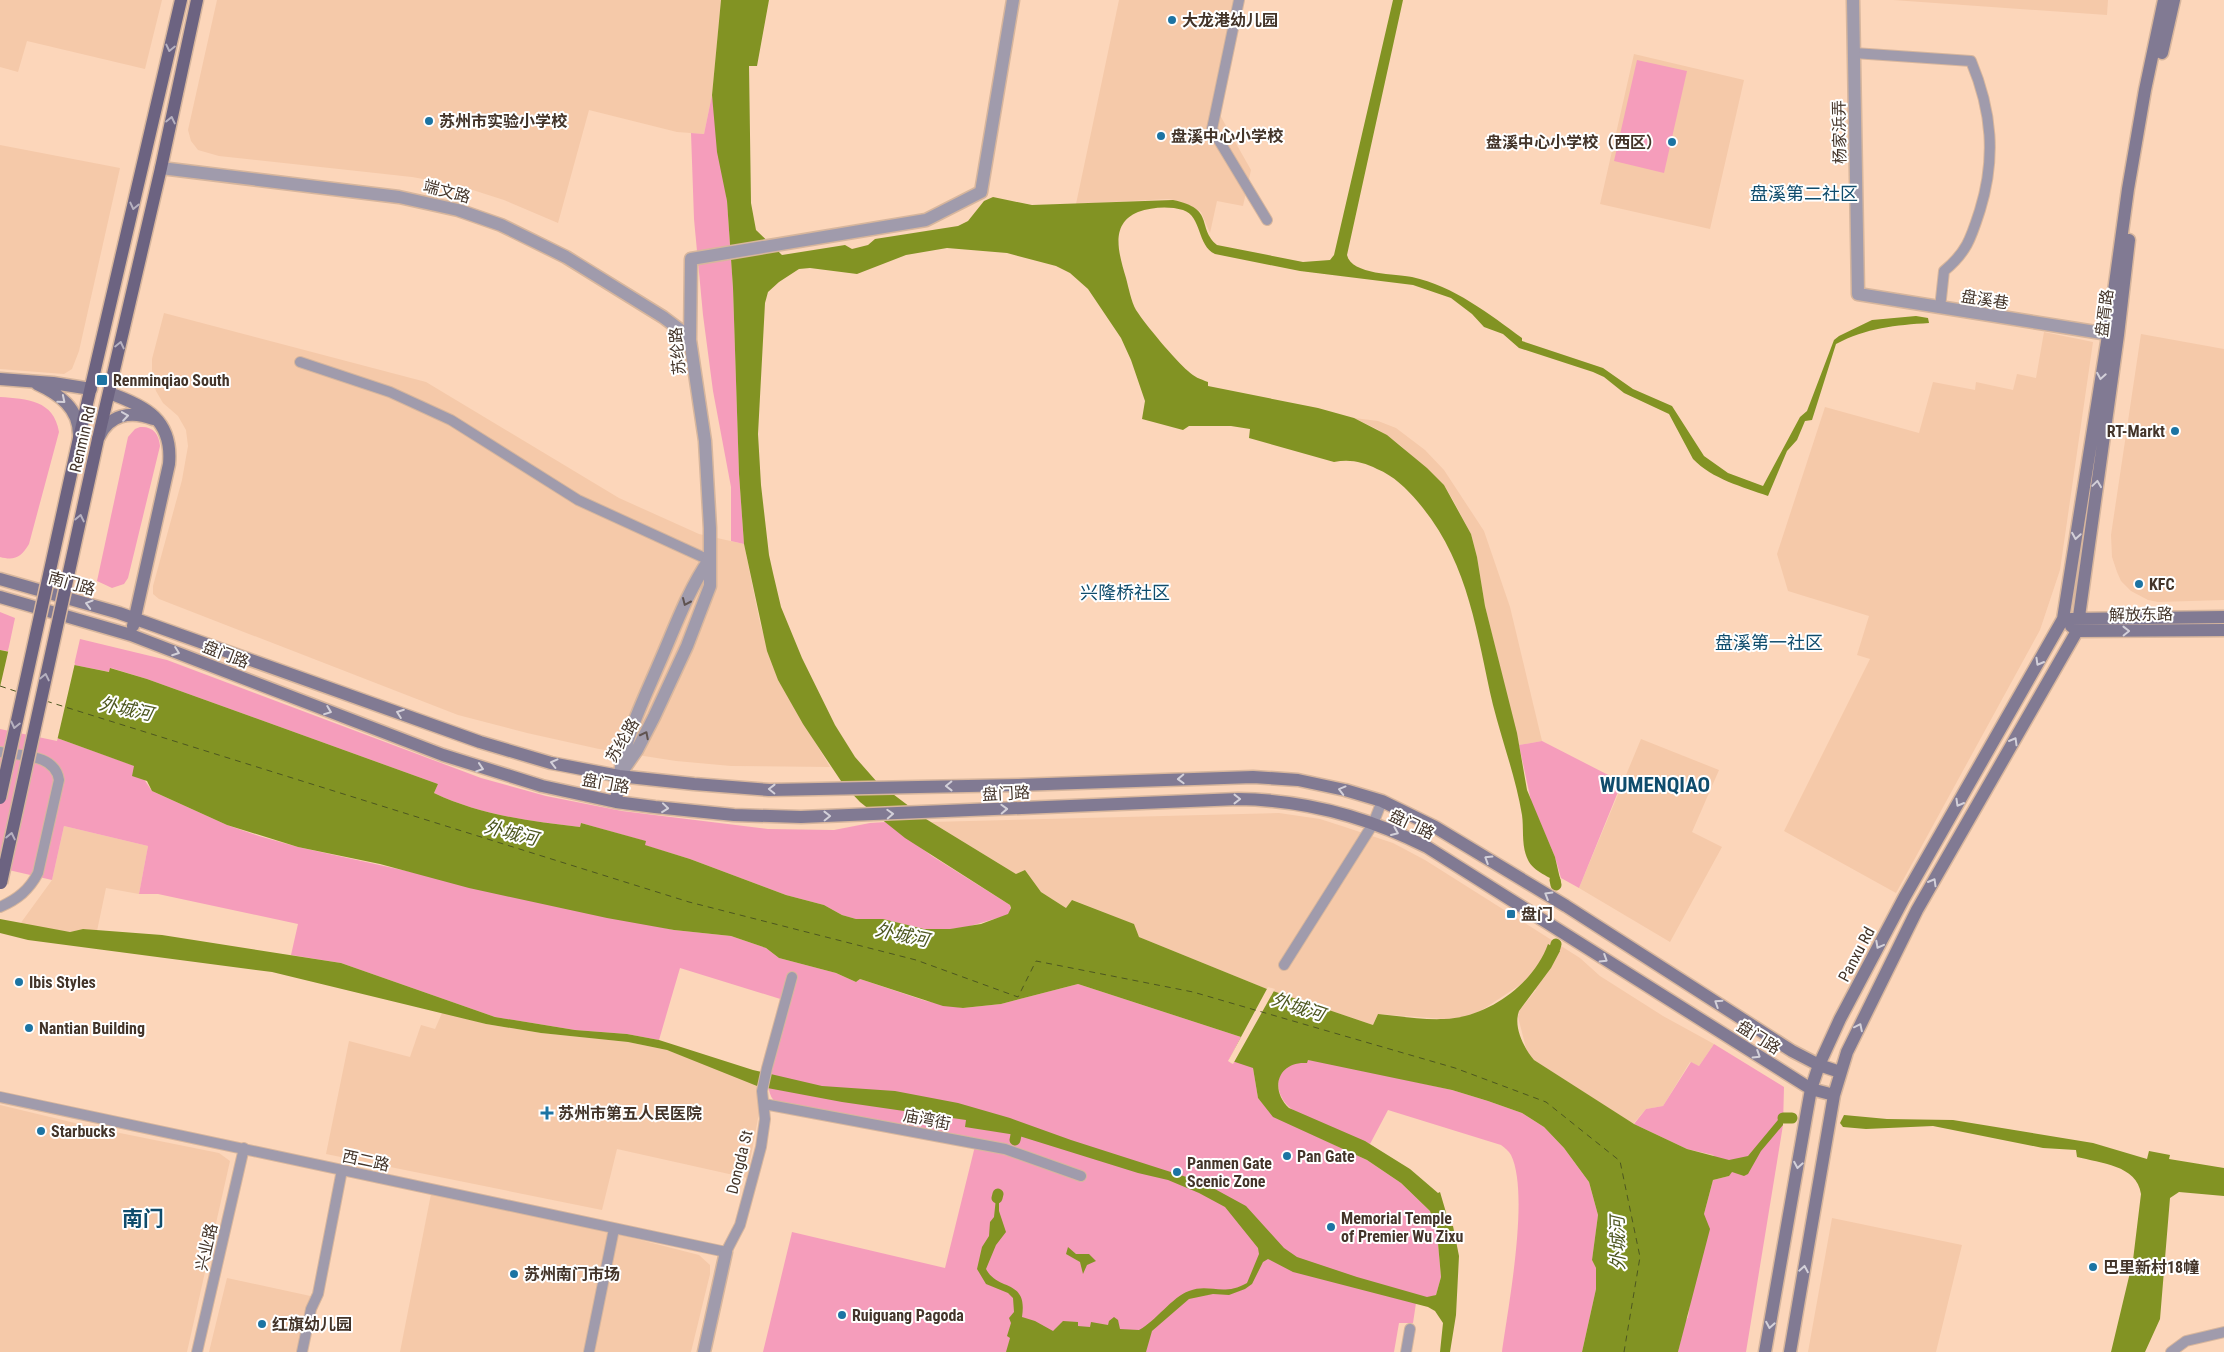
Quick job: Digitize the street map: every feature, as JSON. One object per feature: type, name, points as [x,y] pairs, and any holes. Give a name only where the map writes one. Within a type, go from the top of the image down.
[{"type":"main road","name":"Renmin Rd","points":[[0,798],[79,438],[181,0]]},
{"type":"main road","name":"Renmin Rd","points":[[0,885],[98,439],[162,168],[197,0]]},
{"type":"main road","name":"盘胥路","points":[[2063,619],[2108,334],[2129,180],[2164,0]]},
{"type":"main road","name":"盘胥路","points":[[2078,625],[2118,335],[2135,193],[2153,92],[2174,0]]},
{"type":"main road","points":[[0,379],[23,380],[91,389]]},
{"type":"main road","points":[[23,380],[48,389],[69,405],[78,421],[79,438]]},
{"type":"main road","points":[[109,392],[135,403],[161,424],[169,441],[169,464],[130,636]]},
{"type":"main road","points":[[98,439],[106,425],[118,416],[132,414],[143,416],[161,424]]},
{"type":"main road","name":"南门路","points":[[0,579],[135,619]]},
{"type":"main road","name":"南门路","points":[[0,598],[130,636]]},
{"type":"main road","name":"解放东路","points":[[2078,625],[2224,617]]},
{"type":"main road","name":"盘门路","points":[[135,619],[480,742],[551,763],[619,776],[736,788],[821,789],[1253,777],[1304,781],[1382,802],[1423,820],[1566,906],[1792,1051],[1819,1065],[1840,1072]]},
{"type":"main road","points":[[1790,1352],[1834,1095],[1847,1052],[1918,910],[2078,625],[2063,619]]},
{"type":"main road","name":"Panxu Rd","points":[[1766,1352],[1811,1089],[1819,1065],[1840,1019],[1904,898],[2063,619]]},
{"type":"main road","name":"解放东路","points":[[2078,625],[2224,630]]},
{"type":"main road","name":"盘门路","points":[[130,636],[478,767],[558,790],[616,802],[734,815],[860,816],[1187,800],[1259,800],[1310,806],[1373,824],[1436,852],[1811,1089],[1834,1095]]},
{"type":"main road","points":[[616,802],[619,776]]},
{"type":"street","name":"苏纶路","points":[[619,776],[637,750],[687,646],[710,586],[709,496],[705,441],[690,340],[691,259],[926,220],[981,192],[1013,0]]},
{"type":"street","points":[[1240,0],[1212,129],[1267,220]]},
{"type":"street","name":"杨家浜弄","points":[[1853,0],[1858,294]]},
{"type":"street","points":[[1854,52],[1971,61],[1982,87],[1988,117],[1991,154],[1985,192],[1974,231],[1961,257],[1944,271],[1940,308]]},
{"type":"street","name":"端文路","points":[[162,168],[399,196],[458,210],[501,225],[566,258],[663,317],[688,335],[690,340]]},
{"type":"street","name":"盘溪巷","points":[[1858,294],[2108,334]]},
{"type":"street","points":[[300,362],[390,392],[451,420],[578,500],[709,560]]},
{"type":"street","name":"苏纶路","points":[[619,776],[624,748],[684,605],[697,578],[709,560]]},
{"type":"street","points":[[0,752],[43,759],[52,764],[58,771],[59,780],[38,872],[32,885],[24,894],[0,906]]},
{"type":"street","points":[[1284,965],[1373,824],[1382,802]]},
{"type":"street","name":"Dongda St","points":[[704,1352],[726,1252],[740,1225],[761,1147],[765,1125],[762,1091],[766,1068],[792,977]]},
{"type":"street","name":"西二路","points":[[0,1097],[726,1252]]},
{"type":"street","name":"庙湾街","points":[[764,1104],[1005,1149],[1081,1176]]},
{"type":"street","name":"兴业路","points":[[197,1352],[244,1148]]},
{"type":"street","points":[[302,1352],[311,1309],[318,1294],[342,1170]]},
{"type":"street","points":[[589,1352],[614,1229]]},
{"type":"street","points":[[1406,1352],[1410,1329]]},
{"type":"street","points":[[2171,1352],[2186,1341],[2224,1332]]},
{"type":"shaded area","points":[[0,0],[162,0],[145,69],[27,41],[18,72],[0,67]]},
{"type":"shaded area","name":"苏州市实验小学校","points":[[217,0],[721,0],[712,95],[704,134],[677,132],[589,110],[558,223],[504,200],[457,185],[412,177],[219,156],[198,150],[191,141],[188,130]]},
{"type":"shaded area","name":"盘溪中心小学校","points":[[1119,0],[1234,0],[1212,101],[1251,170],[1243,206],[1217,201],[1210,233],[1201,212],[1180,201],[1168,199],[1076,204]]},
{"type":"shaded area","points":[[1893,0],[2108,0],[2107,15]]},
{"type":"shaded area","name":"盘溪中心小学校（西区）","points":[[1634,54],[1744,80],[1710,229],[1600,204]]},
{"type":"shaded area","points":[[1637,60],[1687,71],[1664,173],[1614,161]]},
{"type":"shaded area","points":[[712,95],[727,201],[733,288],[739,474],[744,544],[731,541],[731,487],[713,391],[703,315],[694,219],[691,133],[704,134]]},
{"type":"shaded area","points":[[0,145],[120,168],[79,351],[72,369],[64,374],[0,369]]},
{"type":"shaded area","points":[[164,313],[426,382],[619,498],[699,534],[744,544],[760,623],[778,680],[830,767],[731,766],[676,761],[599,749],[527,733],[458,715],[159,599],[153,594],[153,586],[182,480],[188,446],[186,430],[178,416],[163,403],[156,391],[152,377],[152,359]]},
{"type":"shaded area","points":[[2044,332],[2093,342],[2060,570],[2040,630],[1896,893],[1784,831],[1870,659],[1857,655],[1869,616],[1788,591],[1777,554],[1825,407],[1919,433],[1933,382],[1975,390],[1976,382],[2013,390],[2017,374],[2036,378]]},
{"type":"shaded area","points":[[2141,334],[2224,349],[2224,600],[2158,602],[2148,600],[2131,591],[2121,581],[2112,557],[2111,535]]},
{"type":"shaded area","points":[[0,397],[38,403],[45,407],[56,421],[59,432],[29,544],[20,555],[14,558],[0,557]]},
{"type":"shaded area","points":[[1354,418],[1378,421],[1396,428],[1425,450],[1444,470],[1484,531],[1510,607],[1542,741],[1519,745],[1485,606],[1471,534],[1453,500],[1444,485],[1400,445],[1377,429]]},
{"type":"shaded area","points":[[140,427],[152,429],[158,438],[160,446],[128,578],[124,584],[112,588],[97,581],[128,437],[135,429]]},
{"type":"shaded area","points":[[0,612],[15,618],[8,651],[0,650]]},
{"type":"shaded area","points":[[80,639],[167,660],[481,778],[546,796],[622,811],[768,829],[834,830],[886,822],[932,856],[1010,905],[1011,911],[1008,915],[967,927],[951,929],[924,929],[883,919],[856,919],[842,915],[824,905],[786,895],[690,859],[644,845],[645,841],[581,823],[580,827],[543,822],[469,807],[434,793],[438,784],[147,679],[111,668],[110,672],[74,665]]},
{"type":"shaded area","points":[[0,726],[57,738],[135,766],[152,791],[227,825],[298,847],[674,930],[731,936],[766,948],[779,958],[836,973],[856,982],[860,979],[926,1001],[963,1008],[1001,1004],[1078,984],[1241,1037],[1253,1068],[1258,1098],[1273,1116],[1367,1160],[1401,1183],[1430,1211],[1437,1232],[1441,1277],[1436,1295],[1416,1303],[1413,1323],[1399,1323],[1394,1352],[763,1352],[792,1232],[945,1268],[975,1146],[776,1103],[769,1092],[770,1081],[774,1058],[790,1002],[680,968],[659,1040],[627,1034],[575,1030],[495,1017],[341,963],[291,955],[298,924],[158,894],[139,894],[148,846],[64,826],[52,880],[0,868]]},
{"type":"shaded area","points":[[1641,739],[1719,770],[1692,832],[1722,847],[1670,942],[1579,888]]},
{"type":"shaded area","points":[[1542,741],[1622,782],[1579,888],[1561,878],[1555,857],[1531,801],[1519,745]]},
{"type":"shaded area","points":[[1279,813],[1320,819],[1393,843],[1425,860],[1580,958],[1600,976],[1663,1016],[1714,1044],[1699,1066],[1690,1062],[1663,1106],[1646,1109],[1633,1124],[1534,1060],[1527,1052],[1518,1017],[1519,1011],[1536,990],[1523,983],[1482,1010],[1465,1017],[1445,1019],[1378,1014],[1373,1025],[1267,989],[1139,937],[1133,924],[1073,900],[1066,908],[1041,892],[1025,870],[1016,874],[931,822]]},
{"type":"shaded area","points":[[64,826],[148,846],[139,894],[106,888],[97,931],[83,929],[70,932],[20,924],[52,880]]},
{"type":"shaded area","name":"苏州市第五人民医院","points":[[426,1008],[486,1024],[541,1033],[628,1042],[667,1050],[749,1081],[757,1086],[761,1102],[747,1178],[617,1149],[602,1210],[326,1154],[349,1041],[410,1057],[421,1025],[435,1029],[442,1013]]},
{"type":"shaded area","points":[[1714,1044],[1784,1087],[1783,1125],[1746,1352],[1678,1352],[1685,1322],[1688,1317],[1704,1214],[1713,1180],[1729,1176],[1713,1155],[1687,1149],[1634,1124],[1646,1109],[1663,1106],[1691,1062],[1699,1066]]},
{"type":"shaded area","points":[[1308,1060],[1322,1061],[1452,1090],[1488,1101],[1522,1113],[1544,1127],[1564,1148],[1589,1182],[1598,1215],[1592,1260],[1596,1268],[1596,1289],[1582,1352],[1502,1352],[1518,1223],[1516,1173],[1508,1151],[1501,1145],[1388,1110],[1370,1144],[1298,1113],[1282,1098],[1278,1081],[1286,1067],[1306,1063]]},
{"type":"shaded area","points":[[0,1105],[100,1129],[219,1153],[230,1161],[187,1352],[0,1352]]},
{"type":"shaded area","name":"苏州南门市场","points":[[431,1194],[621,1235],[699,1255],[710,1265],[710,1274],[691,1352],[400,1352]]},
{"type":"shaded area","points":[[1832,1218],[1962,1245],[1936,1352],[1808,1352]]},
{"type":"shaded area","name":"红旗幼儿园","points":[[227,1278],[315,1297],[302,1352],[209,1352]]},
{"type":"water","name":"外城河","points":[[721,0],[769,0],[757,66],[749,66],[751,203],[756,230],[782,255],[845,245],[852,249],[868,245],[875,239],[958,226],[968,221],[984,201],[993,197],[1032,205],[1173,200],[1195,208],[1200,213],[1207,232],[1217,245],[1303,262],[1330,260],[1334,255],[1393,0],[1403,0],[1347,255],[1350,262],[1365,270],[1412,277],[1442,287],[1484,311],[1522,338],[1522,341],[1603,368],[1633,389],[1672,406],[1704,456],[1728,473],[1763,486],[1800,417],[1807,411],[1834,340],[1872,320],[1916,316],[1928,318],[1929,323],[1881,328],[1859,334],[1836,344],[1812,420],[1805,421],[1797,440],[1787,451],[1768,496],[1728,482],[1701,466],[1693,459],[1669,414],[1624,393],[1604,377],[1593,372],[1519,348],[1503,334],[1484,327],[1472,314],[1451,298],[1413,285],[1300,271],[1215,254],[1205,245],[1193,218],[1183,210],[1155,208],[1143,210],[1129,217],[1123,224],[1118,240],[1119,250],[1134,306],[1160,342],[1190,373],[1208,382],[1208,386],[1318,408],[1354,418],[1387,435],[1427,468],[1444,485],[1471,534],[1485,606],[1517,733],[1527,790],[1555,857],[1561,883],[1538,871],[1530,864],[1526,855],[1522,815],[1516,787],[1493,705],[1475,624],[1460,573],[1435,525],[1418,502],[1394,479],[1361,463],[1351,461],[1334,462],[1249,438],[1250,429],[1231,426],[1189,426],[1183,430],[1142,419],[1145,401],[1131,360],[1121,338],[1088,289],[1070,273],[1056,266],[1007,253],[947,248],[906,255],[857,274],[810,268],[799,269],[768,292],[765,303],[758,434],[761,485],[769,555],[773,573],[781,607],[802,658],[835,725],[855,757],[877,782],[926,819],[1016,874],[1025,870],[1041,892],[1066,908],[1072,900],[1134,924],[1139,937],[1267,989],[1373,1025],[1378,1014],[1444,1019],[1460,1017],[1492,1005],[1507,996],[1532,972],[1548,944],[1560,951],[1551,968],[1519,1011],[1517,1024],[1520,1037],[1534,1060],[1634,1124],[1687,1149],[1729,1160],[1748,1156],[1783,1114],[1783,1125],[1761,1151],[1748,1174],[1744,1176],[1732,1172],[1729,1176],[1713,1180],[1704,1214],[1710,1229],[1678,1352],[1582,1352],[1596,1289],[1596,1268],[1592,1260],[1598,1215],[1589,1182],[1564,1148],[1544,1127],[1522,1113],[1452,1090],[1308,1060],[1307,1063],[1297,1064],[1283,1071],[1278,1085],[1279,1093],[1289,1108],[1365,1141],[1410,1169],[1438,1193],[1440,1192],[1450,1226],[1453,1226],[1459,1256],[1456,1315],[1450,1352],[1440,1352],[1443,1323],[1435,1311],[1428,1307],[1293,1272],[1268,1259],[1263,1262],[1252,1284],[1245,1289],[1229,1295],[1213,1294],[1189,1299],[1152,1331],[1146,1352],[1006,1352],[1010,1338],[1007,1336],[1011,1323],[1009,1318],[1014,1312],[1013,1298],[1008,1293],[986,1284],[977,1269],[982,1247],[989,1236],[990,1222],[994,1217],[996,1198],[999,1198],[999,1211],[1006,1232],[996,1245],[986,1269],[991,1276],[1011,1287],[1021,1296],[1023,1305],[1022,1317],[1035,1321],[1053,1331],[1063,1321],[1078,1322],[1078,1326],[1090,1327],[1091,1322],[1108,1325],[1109,1321],[1114,1317],[1118,1320],[1120,1329],[1139,1330],[1152,1321],[1176,1298],[1189,1291],[1203,1288],[1223,1290],[1247,1283],[1259,1254],[1258,1248],[1225,1207],[1199,1193],[1168,1180],[1138,1173],[1016,1135],[965,1127],[966,1120],[842,1102],[757,1086],[667,1050],[628,1042],[541,1033],[486,1024],[272,972],[28,940],[0,933],[0,919],[70,932],[83,929],[162,935],[341,963],[495,1017],[575,1030],[627,1034],[659,1040],[753,1070],[822,1086],[895,1091],[958,1103],[1010,1118],[1071,1140],[1202,1182],[1246,1206],[1284,1248],[1297,1257],[1427,1297],[1436,1295],[1441,1277],[1437,1232],[1430,1211],[1401,1183],[1367,1160],[1273,1117],[1258,1098],[1253,1068],[1229,1060],[1241,1037],[1078,984],[1001,1004],[963,1008],[943,1006],[860,979],[856,982],[836,973],[779,958],[766,948],[731,936],[674,930],[607,918],[469,888],[380,864],[298,847],[227,825],[152,791],[147,781],[132,776],[134,766],[57,738],[0,726],[0,650],[109,672],[110,668],[147,679],[438,784],[434,793],[451,801],[506,816],[580,827],[581,823],[646,841],[645,845],[690,859],[786,895],[824,905],[842,915],[856,919],[883,919],[924,929],[950,929],[981,924],[1008,914],[1011,908],[1010,905],[905,838],[860,802],[843,784],[803,724],[778,680],[767,651],[744,544],[739,474],[733,288],[727,201],[717,152],[712,95]]},
{"type":"water","points":[[1844,1115],[1887,1119],[1953,1120],[2093,1143],[2147,1159],[2149,1151],[2170,1155],[2169,1159],[2224,1168],[2224,1196],[2179,1192],[2170,1198],[2160,1319],[2145,1352],[2111,1352],[2133,1260],[2141,1194],[2138,1184],[2133,1177],[2116,1167],[2077,1157],[2076,1150],[2043,1148],[1933,1126],[1866,1129],[1843,1127],[1840,1123]]},
{"type":"water","points":[[1068,1247],[1076,1254],[1089,1254],[1096,1261],[1087,1265],[1083,1274],[1080,1262],[1066,1254]]},
{"type":"pier","points":[[9,648],[75,663],[57,741],[0,729],[0,687]]},
{"type":"pier","points":[[1268,987],[1275,989],[1233,1064],[1228,1061]]},
{"type":"waterway","points":[[1555,880],[1556,885]]},
{"type":"waterway","points":[[1555,948],[1556,944]]},
{"type":"waterway","points":[[1783,1118],[1792,1118]]},
{"type":"waterway","points":[[1015,1140],[1016,1135]]},
{"type":"waterway","points":[[997,1198],[998,1194]]},
{"type":"ferry route","points":[[0,686],[18,692]]},
{"type":"ferry route","points":[[46,701],[689,902],[916,960],[1018,997],[1036,961],[1193,992],[1455,1068],[1546,1102],[1620,1161],[1640,1257],[1624,1352]]},
{"type":"place","name":"大龙港幼儿园","points":[[1172,20]]},
{"type":"place","name":"苏州市实验小学校","points":[[429,121]]},
{"type":"place","name":"盘溪中心小学校","points":[[1161,136]]},
{"type":"place","name":"盘溪中心小学校（西区）","points":[[1672,142]]},
{"type":"place","name":"Renminqiao South","points":[[102,380]]},
{"type":"place","name":"RT-Markt","points":[[2175,431]]},
{"type":"place","name":"KFC","points":[[2139,584]]},
{"type":"place","name":"盘门","points":[[1511,914]]},
{"type":"place","name":"Ibis Styles","points":[[19,982]]},
{"type":"place","name":"Nantian Building","points":[[29,1028]]},
{"type":"place","name":"苏州市第五人民医院","points":[[547,1113]]},
{"type":"place","name":"Starbucks","points":[[41,1131]]},
{"type":"place","name":"Pan Gate","points":[[1287,1156]]},
{"type":"place","name":"Panmen Gate Scenic Zone","points":[[1177,1172]]},
{"type":"place","name":"Memorial Temple of Premier Wu Zixu","points":[[1331,1227]]},
{"type":"place","name":"巴里新村18幢","points":[[2093,1267]]},
{"type":"place","name":"苏州南门市场","points":[[514,1274]]},
{"type":"place","name":"Ruiguang Pagoda","points":[[842,1315]]},
{"type":"place","name":"红旗幼儿园","points":[[262,1324]]},
{"type":"district","name":"盘溪第二社区","points":[[1804,194]]},
{"type":"district","name":"兴隆桥社区","points":[[1125,593]]},
{"type":"district","name":"盘溪第一社区","points":[[1769,643]]},
{"type":"district","name":"WUMENQIAO","points":[[1655,785]]},
{"type":"district","name":"南门","points":[[143,1219]]}]
